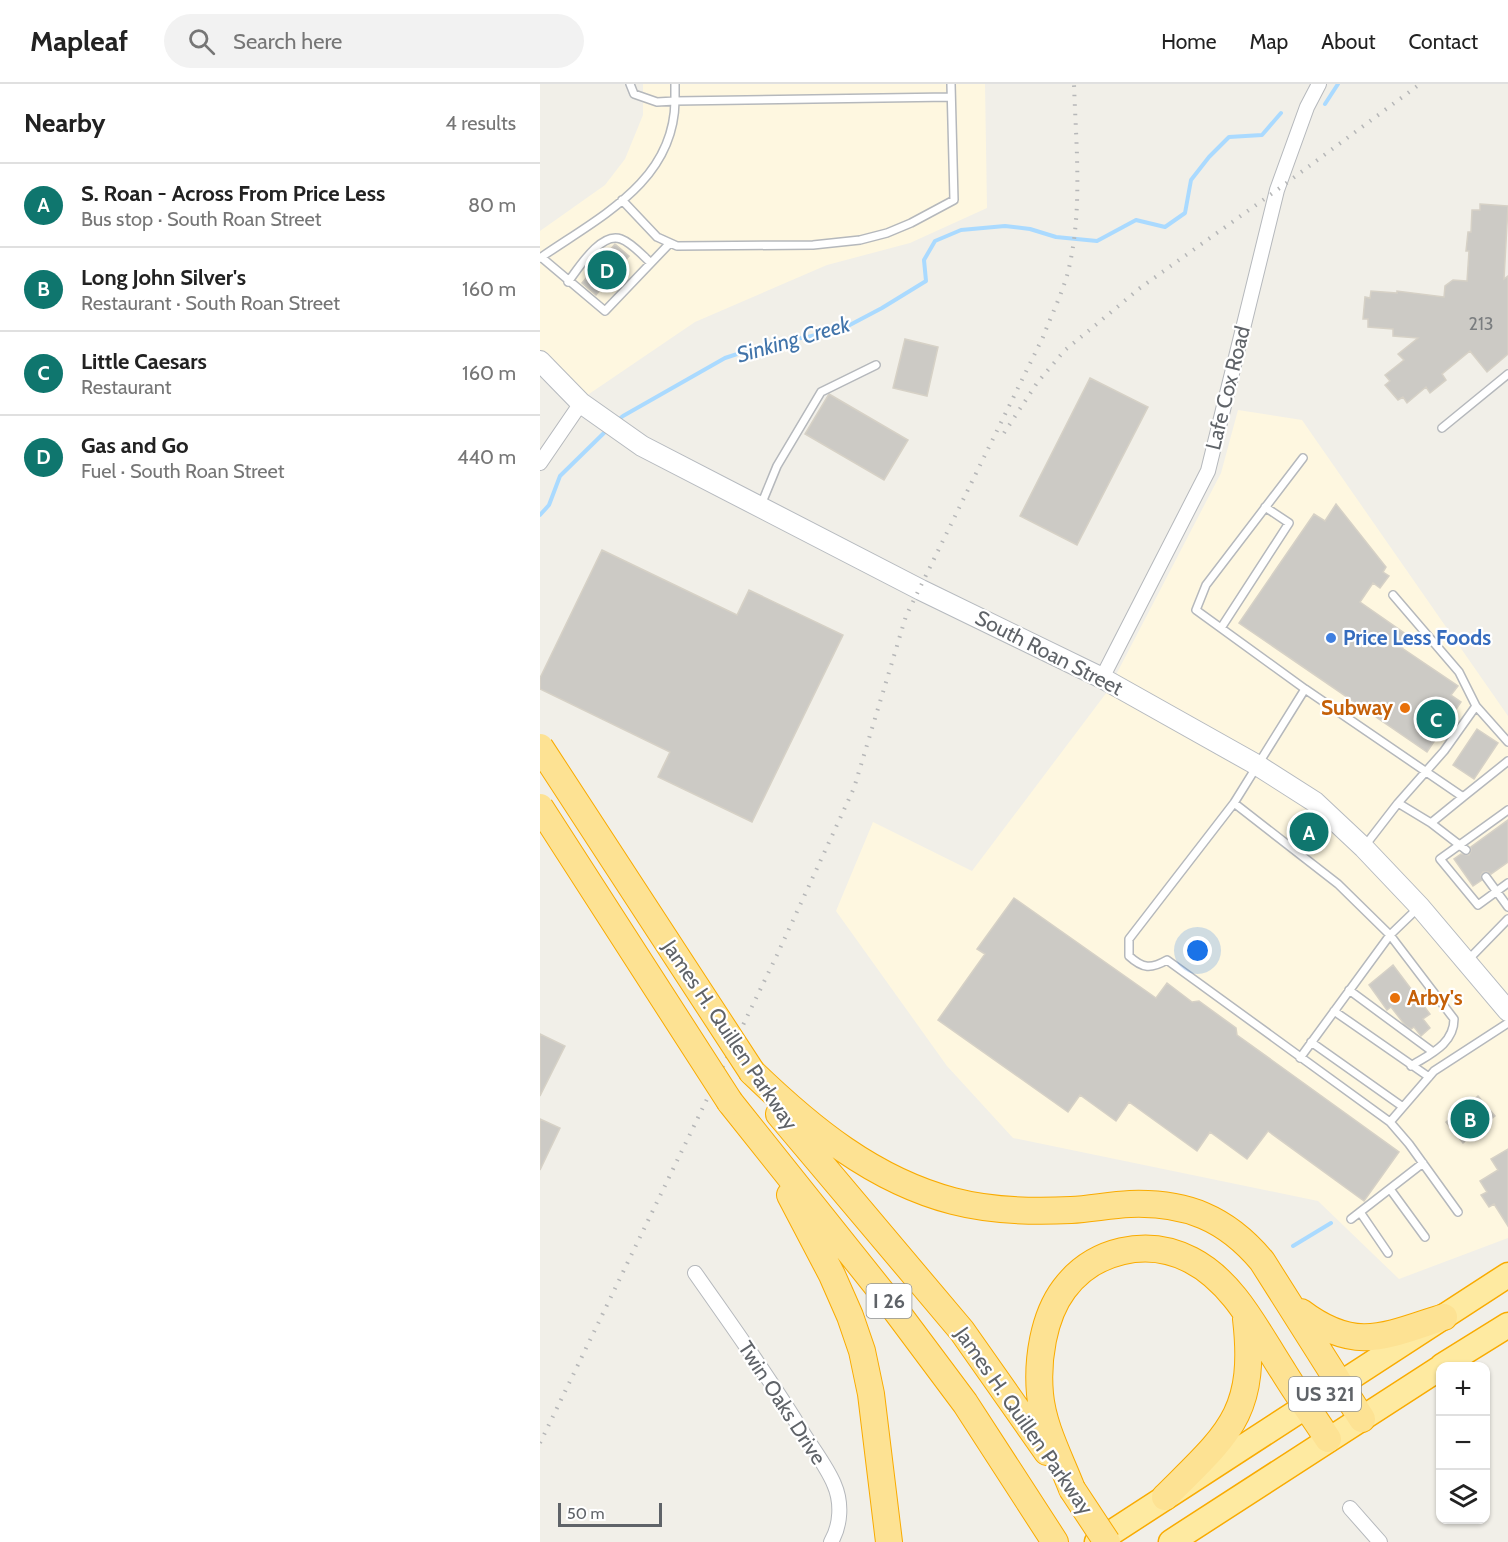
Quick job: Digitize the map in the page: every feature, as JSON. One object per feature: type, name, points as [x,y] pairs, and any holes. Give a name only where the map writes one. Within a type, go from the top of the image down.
[{"type":"highway","name":"James H. Quillen Parkway","points":[[540,747],[778,1112],[831,1178],[930,1290],[962,1331],[1107,1542]]},
{"type":"highway","name":"James H. Quillen Parkway","points":[[540,807],[730,1102],[888,1300],[951,1384],[1055,1542]]},
{"type":"highway","points":[[752,1072],[803,1119],[860,1161],[921,1190],[953,1201],[1015,1210],[1042,1211],[1128,1204],[1168,1205],[1208,1216],[1232,1230],[1262,1261],[1362,1419]]},
{"type":"highway","points":[[764,1144],[832,1275],[862,1350],[871,1394],[889,1542]]},
{"type":"highway","points":[[1072,1489],[1045,1420],[1040,1379],[1043,1344],[1051,1315],[1063,1290],[1078,1273],[1097,1260],[1135,1248],[1174,1253],[1191,1260],[1226,1286],[1328,1439]]},
{"type":"highway","name":"US 321","points":[[1097,1542],[1508,1275]]},
{"type":"highway","points":[[1289,1303],[1318,1326],[1340,1335],[1360,1338],[1382,1337],[1444,1317]]},
{"type":"highway","points":[[1165,1497],[1214,1448],[1236,1416],[1246,1389],[1248,1375],[1249,1346],[1245,1313]]},
{"type":"highway","name":"US 321","points":[[1449,1362],[1508,1325]]},
{"type":"highway","name":"US 321","points":[[1171,1542],[1436,1370]]},
{"type":"main road","name":"South Roan Street","points":[[540,361],[588,409],[642,446],[921,590],[1102,678],[1257,765],[1315,802],[1364,848],[1420,907],[1508,1011]]},
{"type":"street","name":"Lafe Cox Road","points":[[1102,678],[1208,471],[1277,190],[1307,107],[1318,84]]},
{"type":"street","points":[[540,463],[588,409]]},
{"type":"street","name":"Twin Oaks Drive","points":[[695,1273],[779,1393],[834,1483],[839,1500],[839,1518],[836,1535],[831,1542]]},
{"type":"street","points":[[1350,1508],[1380,1542]]},
{"type":"lane","points":[[630,84],[634,94],[657,102],[951,97]]},
{"type":"lane","points":[[670,243],[605,311],[540,257],[586,227],[643,182],[658,162],[675,118],[675,84]]},
{"type":"lane","points":[[622,200],[657,237],[687,247],[813,246],[887,233],[934,212],[954,200],[951,84]]},
{"type":"lane","points":[[568,282],[598,245],[612,238],[621,239],[651,263]]},
{"type":"lane","points":[[760,507],[777,466],[821,392],[876,365]]},
{"type":"lane","points":[[1442,428],[1508,374]]},
{"type":"lane","points":[[1303,458],[1206,585],[1196,610],[1305,689],[1462,797]]},
{"type":"lane","points":[[1221,628],[1289,523],[1265,507]]},
{"type":"lane","points":[[1393,595],[1459,672],[1476,706],[1508,742]]},
{"type":"lane","points":[[1305,689],[1234,803],[1129,939],[1129,956],[1146,968],[1157,966],[1167,960],[1390,1122],[1458,1212]]},
{"type":"lane","points":[[1364,848],[1398,803],[1444,751],[1476,706]]},
{"type":"lane","points":[[1431,823],[1508,760]]},
{"type":"lane","points":[[1234,803],[1338,884],[1390,935],[1454,1019],[1454,1030],[1447,1041],[1411,1066]]},
{"type":"lane","points":[[1398,803],[1431,823],[1466,850]]},
{"type":"lane","points":[[1506,815],[1491,822],[1440,859],[1478,905],[1508,883]]},
{"type":"lane","points":[[1491,822],[1496,829]]},
{"type":"lane","points":[[1486,877],[1508,907]]},
{"type":"lane","points":[[1299,1058],[1390,935],[1420,907]]},
{"type":"lane","points":[[1466,962],[1508,919]]},
{"type":"lane","points":[[1349,990],[1433,1052]]},
{"type":"lane","points":[[1334,1011],[1429,1077]]},
{"type":"lane","points":[[1390,1122],[1434,1071],[1508,1023]]},
{"type":"lane","points":[[1311,1042],[1403,1107]]},
{"type":"lane","points":[[1351,1219],[1423,1163]]},
{"type":"lane","points":[[1390,1189],[1425,1237]]},
{"type":"lane","points":[[1360,1212],[1388,1253]]},
{"type":"shaded area","points":[[643,84],[985,84],[987,208],[910,243],[827,265],[695,322],[586,396],[540,350],[540,231],[605,185],[625,159],[643,115]]},
{"type":"shaded area","points":[[1238,410],[1302,420],[1508,716],[1508,1238],[1399,1279],[1318,1201],[1013,1138],[947,1066],[836,911],[873,822],[972,871],[1107,692],[1221,473]]},
{"type":"building","points":[[1480,204],[1508,206],[1504,279],[1508,276],[1508,354],[1487,372],[1470,351],[1442,374],[1446,380],[1430,393],[1426,387],[1407,403],[1403,397],[1398,400],[1385,385],[1390,381],[1385,375],[1404,360],[1398,354],[1418,338],[1393,336],[1393,329],[1368,327],[1368,319],[1363,319],[1365,297],[1370,298],[1371,291],[1397,293],[1397,291],[1444,297],[1445,286],[1453,280],[1467,281],[1468,232],[1471,232],[1472,210],[1480,210]]},
{"type":"building","points":[[615,244],[629,256],[596,295],[582,283]]},
{"type":"building","points":[[905,339],[938,347],[927,396],[893,388]]},
{"type":"building","points":[[1090,378],[1148,407],[1077,545],[1020,516]]},
{"type":"building","points":[[829,394],[908,440],[884,480],[805,434]]},
{"type":"building","points":[[1336,504],[1386,567],[1383,572],[1389,576],[1380,588],[1373,583],[1360,602],[1410,637],[1402,648],[1458,686],[1451,695],[1461,702],[1427,752],[1239,623],[1314,514],[1325,521]]},
{"type":"building","points":[[602,550],[737,615],[749,590],[843,635],[752,822],[658,777],[670,752],[540,689],[540,678]]},
{"type":"building","points":[[1477,729],[1498,743],[1474,779],[1453,765]]},
{"type":"building","points":[[1508,820],[1508,862],[1491,874],[1483,872],[1482,880],[1473,886],[1454,859],[1461,854],[1469,855],[1471,847]]},
{"type":"building","points":[[1014,898],[1156,998],[1167,983],[1192,1002],[1199,1001],[1236,1028],[1237,1035],[1399,1152],[1364,1201],[1268,1131],[1247,1159],[1210,1132],[1197,1151],[1129,1102],[1116,1121],[1080,1095],[1068,1112],[938,1020],[985,954],[977,949]]},
{"type":"building","points":[[1393,965],[1430,1014],[1423,1019],[1430,1028],[1421,1036],[1414,1027],[1411,1029],[1405,1025],[1391,1007],[1387,1010],[1369,985]]},
{"type":"building","points":[[540,1034],[565,1046],[540,1096]]},
{"type":"building","points":[[1478,1096],[1495,1116],[1463,1143],[1446,1122]]},
{"type":"building","points":[[540,1119],[560,1128],[540,1170]]},
{"type":"building","points":[[1508,1149],[1508,1226],[1494,1204],[1489,1207],[1481,1195],[1487,1192],[1480,1181],[1498,1170],[1491,1159]]},
{"type":"waterway","name":"Sinking Creek","points":[[1325,104],[1338,84]]},
{"type":"waterway","name":"Sinking Creek","points":[[618,420],[725,358],[774,342],[808,337],[846,327],[882,308],[926,281],[924,260],[935,241],[961,230],[1005,226],[1030,229],[1056,237],[1097,241],[1136,220],[1165,227],[1185,213],[1191,180],[1229,137],[1262,135],[1281,113]]},
{"type":"waterway","name":"Sinking Creek","points":[[540,515],[549,505],[560,476],[608,429]]},
{"type":"waterway","points":[[1293,1246],[1331,1223]]},
{"type":"railway","points":[[540,1443],[777,955],[854,788],[906,616],[1043,337],[1060,297],[1068,272],[1076,226],[1074,84]]},
{"type":"railway","points":[[1004,433],[1037,383],[1065,350],[1140,288],[1420,84]]},
{"type":"place","name":"Gas and Go","points":[[607,270]]},
{"type":"place","name":"Price Less Foods","points":[[1331,638]]},
{"type":"place","name":"Subway","points":[[1405,708]]},
{"type":"place","name":"Little Caesars","points":[[1436,719]]},
{"type":"place","name":"S. Roan - Across From Price Less","points":[[1309,832]]},
{"type":"place","name":"Arby's","points":[[1395,998]]},
{"type":"place","name":"Long John Silver's","points":[[1470,1119]]}]
